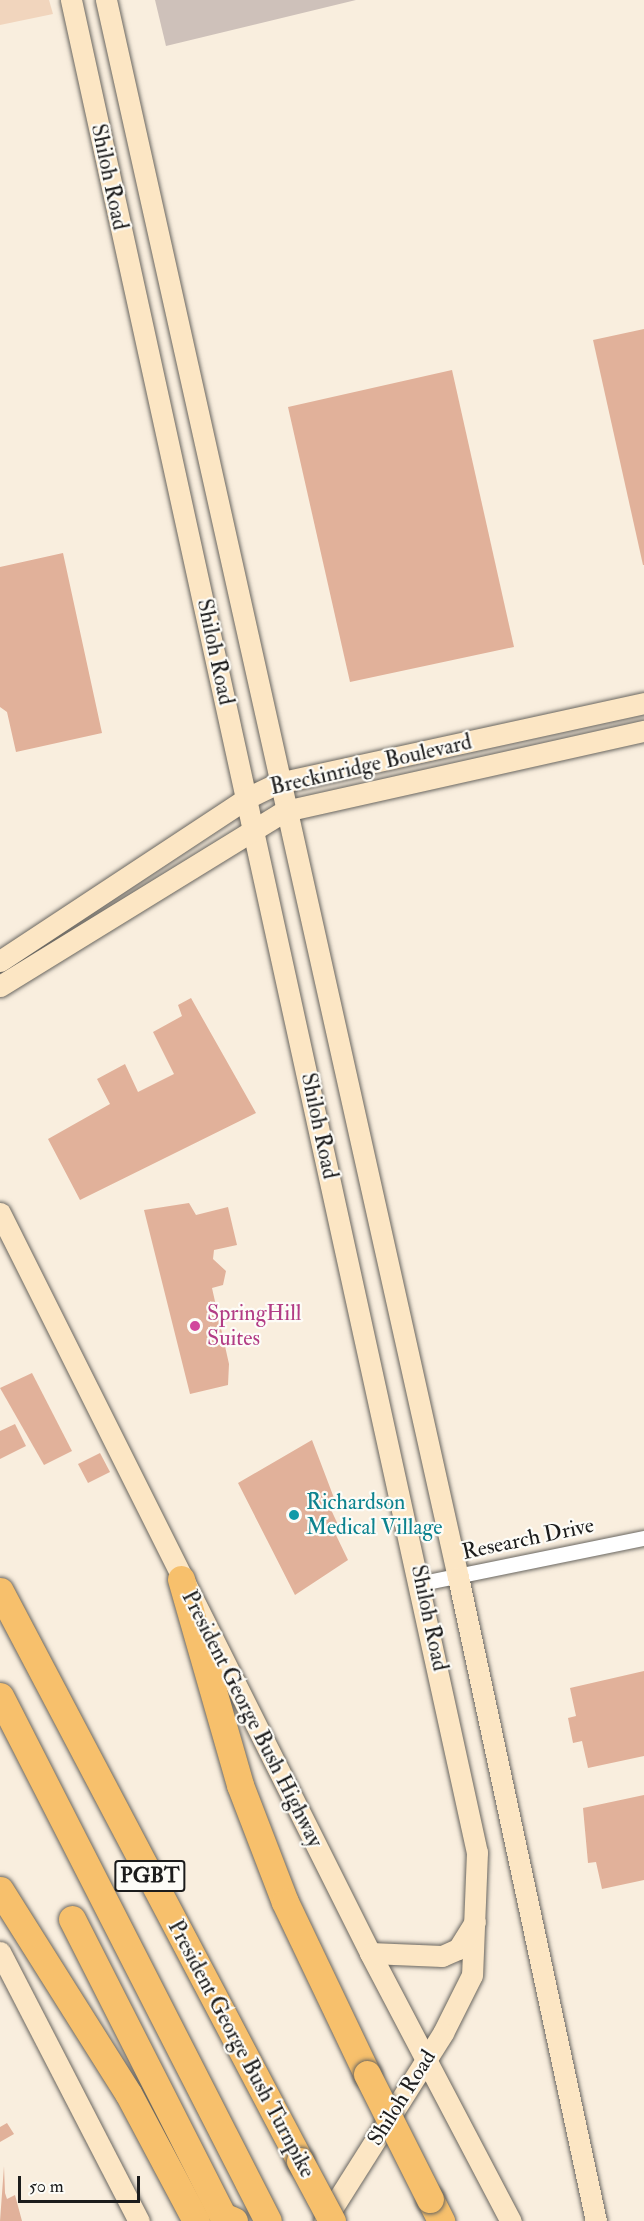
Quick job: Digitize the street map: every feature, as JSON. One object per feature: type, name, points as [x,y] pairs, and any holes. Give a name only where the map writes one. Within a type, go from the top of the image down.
[{"type":"highway","points":[[182,1579],[240,1785],[285,1902],[435,2210]]},
{"type":"highway","name":"President George Bush Turnpike","points":[[0,1590],[332,2221]]},
{"type":"highway","name":"PGBT","points":[[0,1696],[267,2218]]},
{"type":"highway","points":[[0,1890],[128,2092],[196,2221]]},
{"type":"highway","points":[[72,1919],[223,2216],[234,2221]]},
{"type":"main road","name":"Shiloh Road","points":[[71,0],[422,1583],[477,1852],[477,1918],[472,1975],[426,2060],[324,2221]]},
{"type":"main road","name":"Shiloh Road","points":[[106,0],[368,1191],[459,1576],[596,2221]]},
{"type":"main road","points":[[82,53],[118,56]]},
{"type":"main road","name":"Breckinridge Boulevard","points":[[0,961],[247,798],[278,783],[644,703]]},
{"type":"main road","name":"Breckinridge Boulevard","points":[[0,986],[254,827],[285,811],[644,731]]},
{"type":"main road","points":[[54,926],[69,942]]},
{"type":"main road","points":[[335,1198],[368,1191]]},
{"type":"main road","name":"President George Bush Highway","points":[[0,1213],[370,1953],[511,2221]]},
{"type":"main road","points":[[370,1953],[442,1956],[458,1949],[477,1918]]},
{"type":"main road","points":[[0,1952],[138,2221]]},
{"type":"street","name":"Research Drive","points":[[422,1583],[644,1538]]},
{"type":"shaded area","points":[[0,0],[49,0],[53,14],[0,25]]},
{"type":"shaded area","points":[[155,0],[356,0],[166,46]]},
{"type":"building","points":[[644,329],[644,565],[643,565],[593,340]]},
{"type":"building","points":[[452,370],[514,647],[350,682],[288,407]]},
{"type":"building","points":[[63,553],[102,733],[16,752],[7,712],[0,707],[0,567]]},
{"type":"building","points":[[191,998],[256,1113],[80,1200],[48,1139],[110,1104],[97,1079],[125,1064],[138,1092],[174,1074],[153,1032],[182,1016],[178,1005]]},
{"type":"building","name":"SpringHill Suites","points":[[189,1203],[196,1215],[228,1207],[237,1245],[214,1250],[213,1259],[226,1271],[223,1285],[212,1288],[229,1364],[228,1385],[190,1394],[144,1210]]},
{"type":"building","points":[[32,1373],[72,1451],[44,1465],[0,1388]]},
{"type":"building","points":[[15,1424],[26,1446],[0,1459],[0,1431]]},
{"type":"building","name":"Richardson Medical Village","points":[[312,1440],[334,1498],[327,1501],[340,1529],[334,1531],[348,1560],[295,1595],[238,1483]]},
{"type":"building","points":[[100,1453],[110,1472],[88,1483],[78,1464]]},
{"type":"building","points":[[644,1671],[644,1756],[588,1768],[582,1741],[573,1743],[568,1718],[576,1716],[570,1688]]},
{"type":"building","points":[[644,1795],[644,1880],[602,1889],[596,1862],[588,1863],[583,1808]]},
{"type":"building","points":[[7,2123],[14,2134],[0,2142],[0,2127]]},
{"type":"building","points":[[4,2166],[5,2193],[7,2199],[15,2195],[22,2221],[0,2221]]},
{"type":"place","name":"SpringHill Suites","points":[[195,1326]]},
{"type":"place","name":"Richardson Medical Village","points":[[294,1515]]}]
